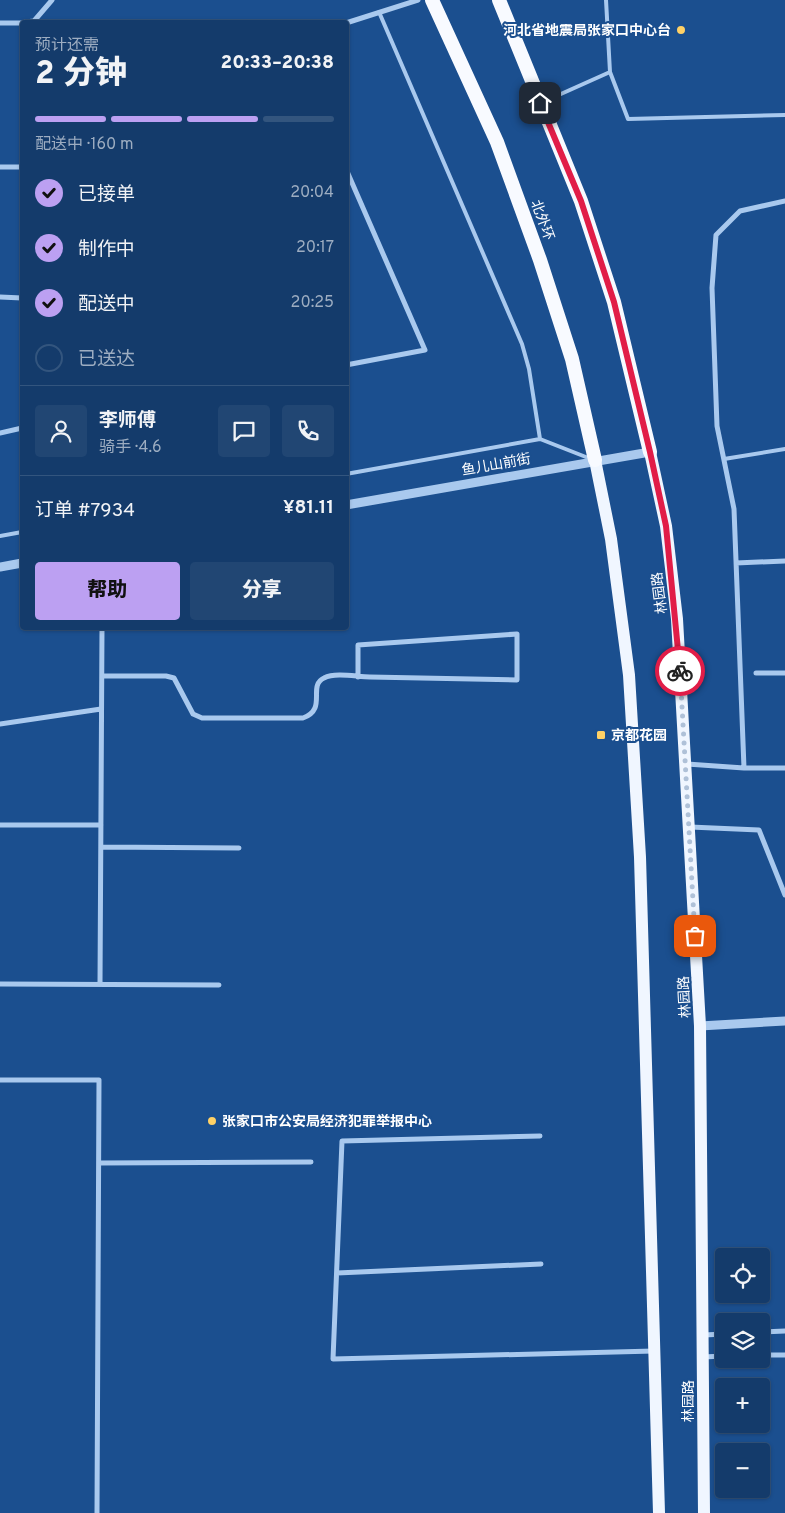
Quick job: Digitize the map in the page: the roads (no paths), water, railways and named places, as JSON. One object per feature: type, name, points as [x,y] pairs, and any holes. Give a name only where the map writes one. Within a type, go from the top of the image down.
[{"type":"highway","name":"北外环","points":[[432,0],[497,142],[540,260],[572,359],[595,460]]},
{"type":"highway","points":[[499,0],[581,201],[614,302],[650,452]]},
{"type":"main road","name":"林园路","points":[[650,452],[666,526],[677,619],[690,827],[700,1026],[704,1513]]},
{"type":"main road","points":[[595,460],[610,539],[629,675],[640,857],[659,1513]]},
{"type":"street","points":[[35,20],[52,0]]},
{"type":"street","points":[[349,23],[418,0]]},
{"type":"street","points":[[0,23],[20,23]]},
{"type":"street","points":[[0,167],[20,166]]},
{"type":"street","points":[[349,176],[425,350],[349,364]]},
{"type":"street","points":[[744,768],[734,509],[717,426],[712,288],[716,235],[740,211],[785,201]]},
{"type":"street","points":[[0,297],[20,298]]},
{"type":"street","points":[[0,433],[20,428]]},
{"type":"street","name":"鱼儿山前街","points":[[349,504],[595,460],[650,452]]},
{"type":"street","points":[[0,566],[20,562]]},
{"type":"street","points":[[736,563],[785,562]]},
{"type":"street","points":[[100,984],[102,630]]},
{"type":"street","points":[[102,676],[166,676],[174,678],[193,714],[202,718],[303,718],[311,715],[317,707],[317,686],[322,679],[329,676],[358,677],[517,680],[517,634],[358,645],[358,677]]},
{"type":"street","points":[[756,674],[785,673]]},
{"type":"street","points":[[0,724],[101,709]]},
{"type":"street","points":[[686,764],[744,768],[785,768]]},
{"type":"street","points":[[0,825],[101,825]]},
{"type":"street","points":[[690,827],[759,830],[785,895]]},
{"type":"street","points":[[100,847],[239,848]]},
{"type":"street","points":[[0,984],[219,985]]},
{"type":"street","points":[[700,1026],[785,1021]]},
{"type":"street","points":[[0,1080],[99,1080],[98,1513]]},
{"type":"street","points":[[540,1136],[342,1141],[333,1359],[654,1351]]},
{"type":"street","points":[[99,1163],[312,1162]]},
{"type":"street","points":[[337,1272],[541,1264]]},
{"type":"street","points":[[770,1332],[785,1331]]},
{"type":"street","points":[[702,1335],[715,1334]]},
{"type":"street","points":[[770,1355],[785,1355]]},
{"type":"street","points":[[702,1357],[715,1356]]},
{"type":"lane","points":[[606,0],[610,72],[628,119],[785,115]]},
{"type":"lane","points":[[379,12],[522,344],[529,369],[540,439]]},
{"type":"lane","points":[[540,103],[610,72]]},
{"type":"lane","points":[[349,473],[540,439],[595,460]]},
{"type":"lane","points":[[724,459],[785,449]]},
{"type":"lane","points":[[0,536],[20,532]]},
{"type":"place","name":"河北省地震局张家口中心台","points":[[681,30]]},
{"type":"place","name":"京都花园","points":[[601,735]]},
{"type":"place","name":"张家口市公安局经济犯罪举报中心","points":[[212,1121]]}]
